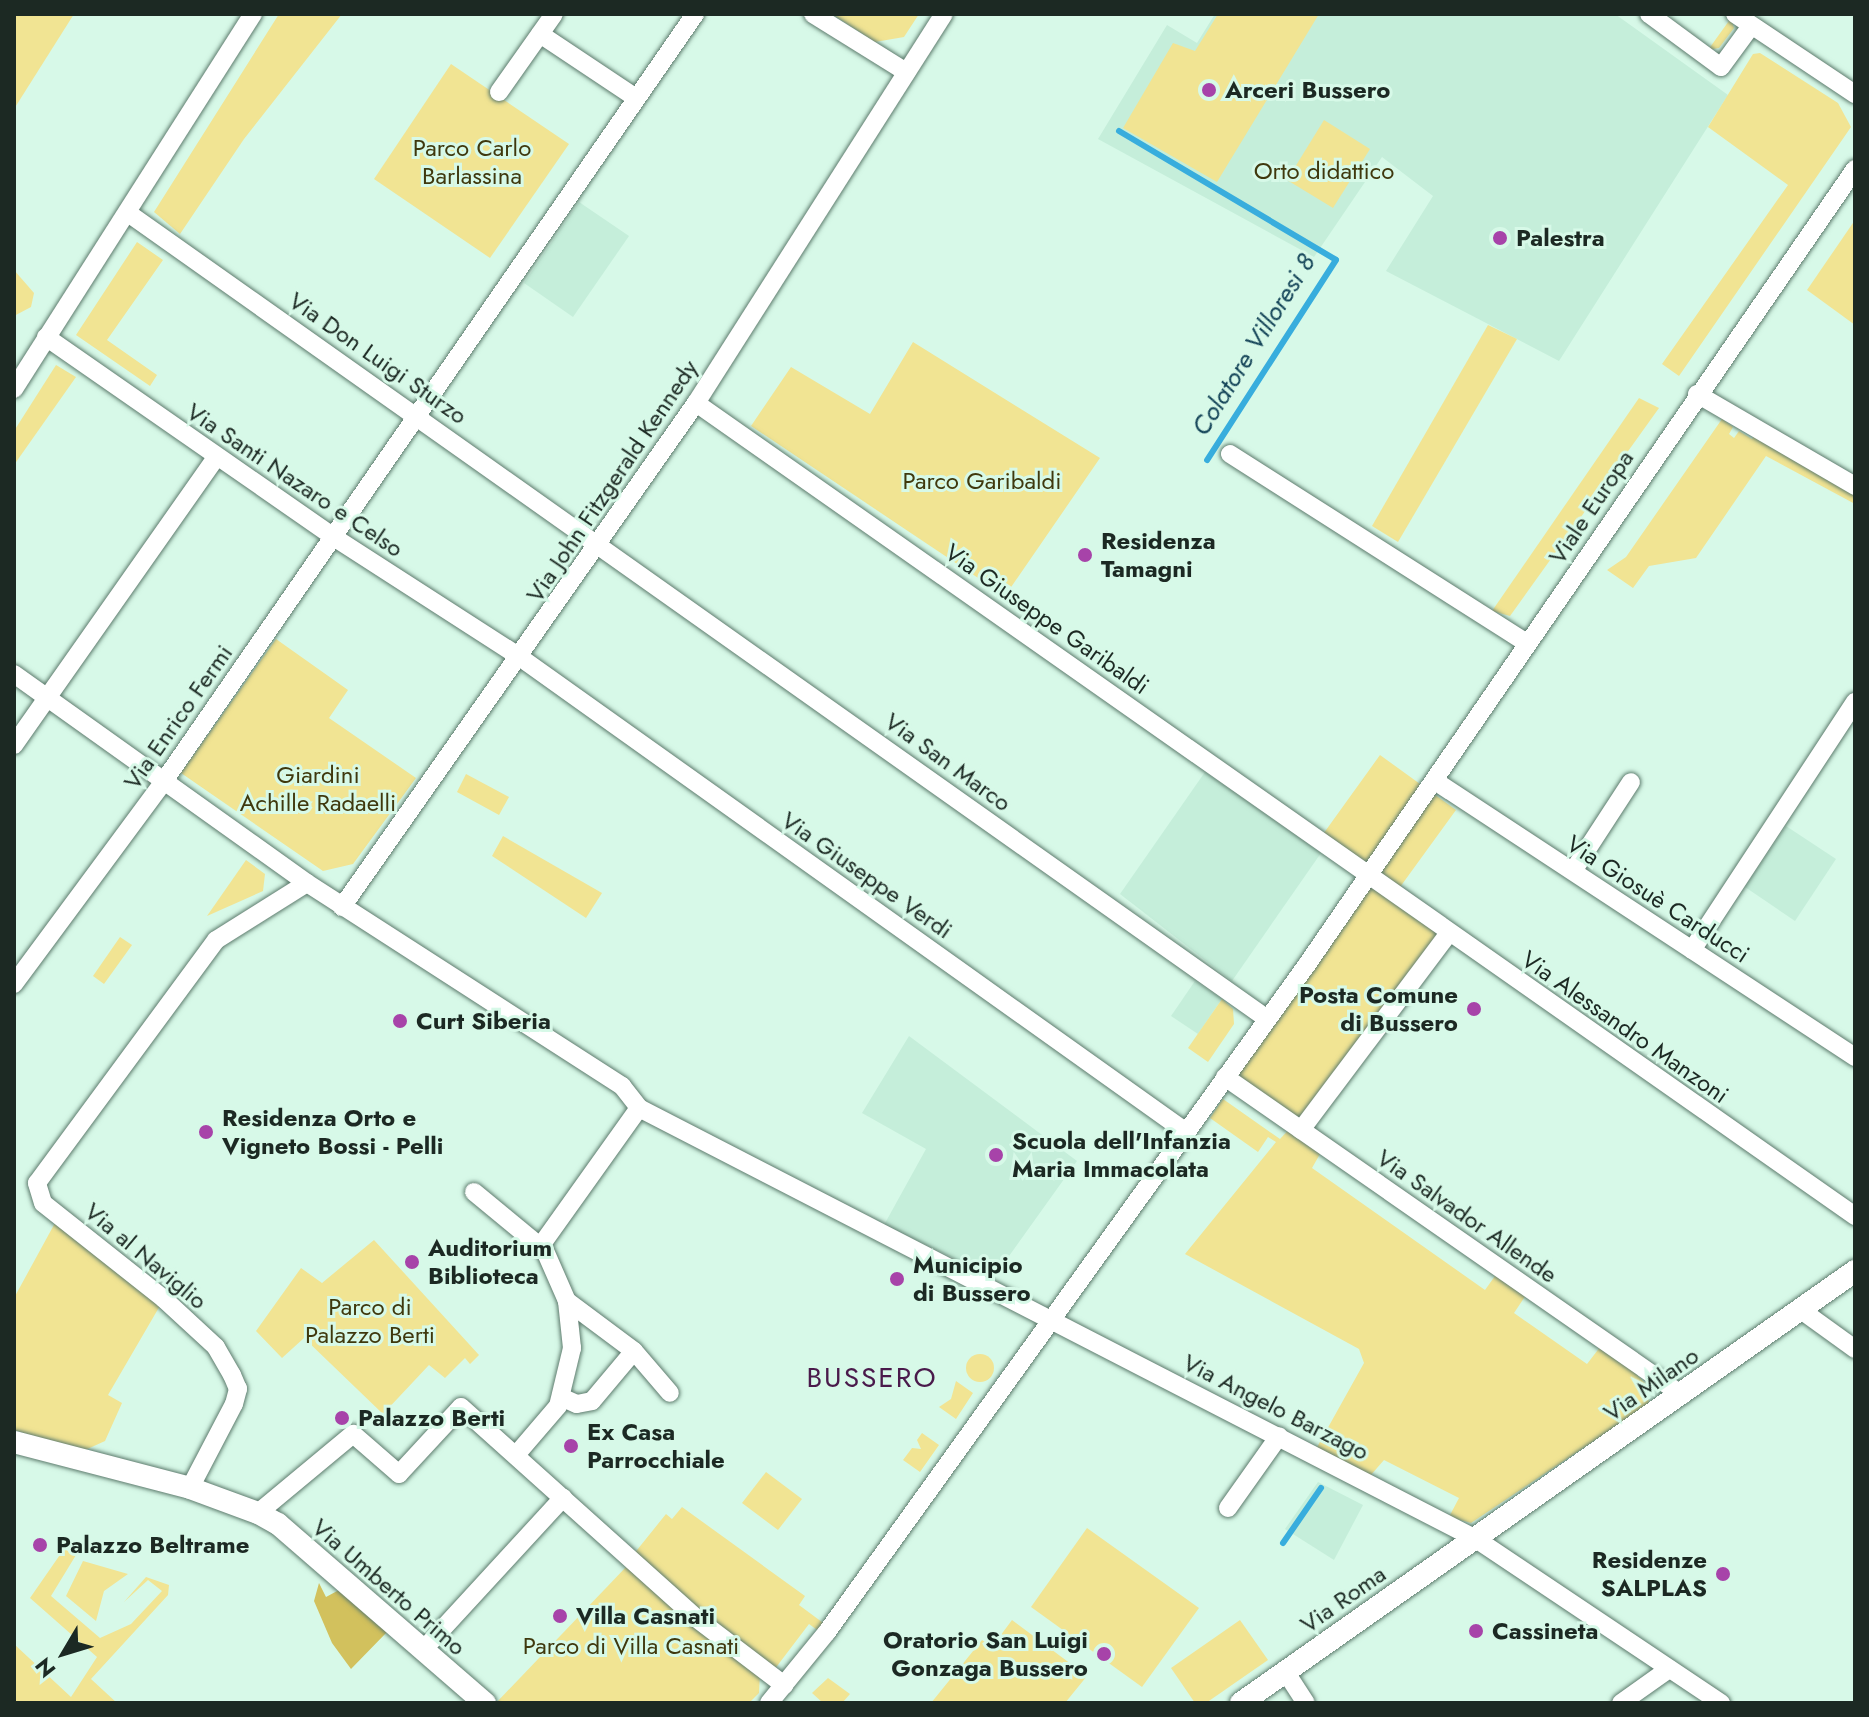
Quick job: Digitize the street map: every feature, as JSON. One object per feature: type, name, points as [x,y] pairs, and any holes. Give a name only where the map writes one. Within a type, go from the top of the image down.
[{"type":"street","points":[[14,389],[253,14]]},
{"type":"street","points":[[499,92],[554,14]]},
{"type":"street","name":"Via Enrico Fermi","points":[[14,984],[164,781],[695,14]]},
{"type":"street","points":[[813,14],[906,72]]},
{"type":"street","name":"Via John Fitzgerald Kennedy","points":[[342,907],[601,544],[696,403],[944,14]]},
{"type":"street","points":[[1649,14],[1721,67],[1751,26]]},
{"type":"street","points":[[1735,14],[1855,94]]},
{"type":"street","points":[[540,34],[636,98]]},
{"type":"street","name":"Viale Europa","points":[[769,1703],[1053,1321],[1370,875],[1697,394],[1855,169]]},
{"type":"street","name":"Via Don Luigi Sturzo","points":[[128,213],[601,544]]},
{"type":"street","name":"Via Santi Nazaro e Celso","points":[[46,337],[216,458],[521,658]]},
{"type":"street","points":[[1697,394],[1855,486]]},
{"type":"street","name":"Via Giuseppe Garibaldi","points":[[696,403],[1370,875]]},
{"type":"street","points":[[1230,454],[1527,643]]},
{"type":"street","points":[[14,745],[216,458]]},
{"type":"street","name":"Via San Marco","points":[[601,544],[1267,1019]]},
{"type":"street","name":"Via Giuseppe Verdi","points":[[521,658],[1186,1132]]},
{"type":"street","name":"Via Angelo Barzago","points":[[14,674],[342,907],[622,1086],[639,1108],[1476,1539],[1721,1703]]},
{"type":"street","points":[[1692,950],[1855,702]]},
{"type":"street","name":"Via Giosuè Carducci","points":[[1435,781],[1692,950],[1852,1049]]},
{"type":"street","points":[[1573,871],[1631,782]]},
{"type":"street","name":"Via Alessandro Manzoni","points":[[1370,875],[1855,1216]]},
{"type":"street","name":"Via al Naviglio","points":[[190,1488],[237,1395],[237,1385],[216,1347],[39,1197],[39,1176],[218,938],[307,883]]},
{"type":"street","points":[[1301,1130],[1449,933]]},
{"type":"street","name":"Via Salvador Allende","points":[[1225,1077],[1682,1395]]},
{"type":"street","points":[[542,1248],[639,1108]]},
{"type":"street","points":[[474,1192],[542,1248],[567,1301],[571,1319],[572,1353],[561,1397],[554,1413],[516,1455]]},
{"type":"street","name":"Via Milano","points":[[1476,1539],[1855,1271]]},
{"type":"street","points":[[567,1301],[634,1351],[670,1393]]},
{"type":"street","points":[[1801,1310],[1855,1349]]},
{"type":"street","points":[[561,1397],[580,1405],[592,1401],[634,1351]]},
{"type":"street","points":[[258,1513],[353,1434],[399,1474],[461,1407],[696,1618],[784,1685]]},
{"type":"street","points":[[1228,1508],[1279,1436]]},
{"type":"street","name":"Via Umberto Primo","points":[[14,1442],[190,1488],[258,1513],[278,1524],[485,1703]]},
{"type":"street","points":[[423,1650],[563,1498]]},
{"type":"street","name":"Via Roma","points":[[1241,1703],[1476,1539]]},
{"type":"street","points":[[1621,1703],[1669,1669]]},
{"type":"street","points":[[1285,1671],[1306,1703]]},
{"type":"shaded area","points":[[1215,14],[1615,14],[1728,95],[1559,361],[1386,271],[1433,196],[1382,157],[1314,257],[1098,139],[1167,25],[1197,43]]},
{"type":"shaded area","points":[[579,202],[629,236],[573,317],[524,283]]},
{"type":"shaded area","points":[[1205,772],[1321,853],[1232,981],[1120,894]]},
{"type":"shaded area","points":[[1786,826],[1836,859],[1795,921],[1745,887]]},
{"type":"shaded area","points":[[1195,981],[1222,999],[1198,1034],[1171,1016]]},
{"type":"shaded area","name":"Scuola dell'Infanzia Maria Immacolata","points":[[909,1036],[1077,1161],[994,1277],[884,1225],[926,1149],[862,1113]]},
{"type":"shaded area","points":[[1318,1482],[1363,1505],[1334,1560],[1285,1529]]},
{"type":"shaded area","points":[[319,1583],[326,1597],[339,1590],[387,1632],[351,1669],[332,1643],[314,1601]]},
{"type":"green space","points":[[14,14],[74,14],[14,109]]},
{"type":"green space","points":[[279,14],[342,14],[244,139],[180,234],[154,212]]},
{"type":"green space","points":[[832,14],[919,14],[904,37],[875,42]]},
{"type":"green space","name":"Arceri Bussero","points":[[1218,14],[1319,14],[1217,182],[1123,128],[1173,43],[1195,51]]},
{"type":"green space","points":[[1731,18],[1734,28],[1719,48],[1708,50]]},
{"type":"green space","points":[[1760,53],[1838,103],[1851,127],[1679,376],[1662,364],[1788,185],[1708,127],[1753,54]]},
{"type":"green space","name":"Parco Carlo Barlassina","points":[[451,64],[569,144],[490,258],[374,179]]},
{"type":"green space","name":"Orto didattico","points":[[1324,120],[1370,149],[1333,208],[1287,180]]},
{"type":"green space","points":[[1855,220],[1855,325],[1807,290]]},
{"type":"green space","points":[[137,242],[163,260],[107,340],[157,375],[150,386],[76,335]]},
{"type":"green space","points":[[14,270],[34,293],[31,307],[14,316]]},
{"type":"green space","points":[[1488,325],[1517,339],[1398,542],[1372,526]]},
{"type":"green space","name":"Parco Garibaldi","points":[[913,342],[1100,458],[1005,596],[751,426],[791,367],[870,414]]},
{"type":"green space","points":[[56,365],[76,377],[14,465],[14,431]]},
{"type":"green space","points":[[1639,398],[1659,408],[1510,616],[1492,611]]},
{"type":"green space","points":[[1722,419],[1733,427],[1729,434],[1734,438],[1739,431],[1752,439],[1755,434],[1855,493],[1855,504],[1766,456],[1696,558],[1649,566],[1633,588],[1607,570],[1626,557]]},
{"type":"green space","name":"Giardini Achille Radaelli","points":[[276,639],[348,690],[329,718],[416,778],[353,864],[323,871],[181,773]]},
{"type":"green space","points":[[1380,755],[1456,810],[1395,894],[1446,933],[1301,1127],[1229,1077],[1369,873],[1321,837]]},
{"type":"green space","points":[[466,774],[509,797],[499,815],[457,792]]},
{"type":"green space","points":[[503,836],[602,893],[586,918],[492,856]]},
{"type":"green space","points":[[246,860],[265,874],[263,891],[207,916]]},
{"type":"green space","points":[[120,937],[132,945],[104,984],[93,976]]},
{"type":"green space","points":[[1222,999],[1233,1009],[1234,1024],[1208,1062],[1188,1048]]},
{"type":"green space","points":[[1223,1099],[1280,1139],[1293,1125],[1324,1147],[1312,1168],[1485,1290],[1500,1269],[1530,1289],[1514,1313],[1587,1364],[1604,1342],[1647,1385],[1649,1404],[1471,1523],[1449,1517],[1459,1498],[1384,1460],[1370,1476],[1316,1449],[1364,1363],[1359,1349],[1185,1254],[1276,1142],[1268,1137],[1258,1152],[1210,1118]]},
{"type":"green space","points":[[55,1223],[161,1304],[108,1395],[122,1403],[105,1441],[83,1451],[14,1430],[14,1298]]},
{"type":"green space","name":"Parco di Palazzo Berti","points":[[374,1240],[479,1355],[470,1364],[465,1358],[445,1378],[429,1365],[383,1414],[304,1338],[282,1358],[256,1331],[301,1268],[322,1283]]},
{"type":"green space","points":[[980,1354],[990,1358],[994,1368],[990,1378],[980,1382],[970,1378],[966,1368],[970,1358]]},
{"type":"green space","points":[[956,1381],[973,1393],[956,1419],[939,1407],[951,1399]]},
{"type":"green space","points":[[922,1433],[939,1445],[920,1472],[903,1460],[912,1448],[921,1449],[917,1440]]},
{"type":"green space","points":[[766,1472],[802,1499],[778,1530],[742,1503]]},
{"type":"green space","points":[[682,1507],[805,1596],[799,1605],[830,1628],[824,1635],[809,1624],[771,1674],[633,1555],[666,1514],[672,1519]]},
{"type":"green space","points":[[1087,1528],[1199,1608],[1142,1687],[1031,1607]]},
{"type":"green space","points":[[64,1549],[76,1555],[51,1596],[100,1638],[131,1624],[162,1591],[148,1580],[124,1602],[146,1577],[169,1585],[168,1595],[91,1679],[117,1703],[14,1703],[14,1644],[71,1697],[97,1657],[30,1598]]},
{"type":"green space","points":[[83,1561],[128,1574],[104,1591],[96,1621],[66,1596]]},
{"type":"green space","name":"Parco di Villa Casnati","points":[[626,1567],[760,1672],[759,1693],[749,1703],[496,1703]]},
{"type":"green space","points":[[1012,1620],[1087,1676],[1065,1703],[931,1703],[982,1640],[992,1647]]},
{"type":"green space","points":[[1240,1620],[1268,1660],[1206,1703],[1195,1703],[1171,1668]]},
{"type":"green space","points":[[828,1678],[850,1694],[843,1702],[823,1703],[812,1693]]},
{"type":"waterway","name":"Colatore Villoresi 8","points":[[1119,131],[1336,260],[1207,460]]},
{"type":"waterway","name":"Colatore Villoresi 8","points":[[1283,1543],[1321,1488]]},
{"type":"place","name":"Arceri Bussero","points":[[1209,90]]},
{"type":"place","name":"Palestra","points":[[1500,238]]},
{"type":"place","name":"Residenza Tamagni","points":[[1085,555]]},
{"type":"place","name":"Posta Comune di Bussero","points":[[1474,1009]]},
{"type":"place","name":"Curt Siberia","points":[[400,1021]]},
{"type":"place","name":"Residenza Orto e Vigneto Bossi - Pelli","points":[[206,1132]]},
{"type":"place","name":"Scuola dell'Infanzia Maria Immacolata","points":[[996,1155]]},
{"type":"place","name":"Auditorium Biblioteca","points":[[412,1262]]},
{"type":"place","name":"Municipio di Bussero","points":[[897,1279]]},
{"type":"place","name":"Palazzo Berti","points":[[342,1418]]},
{"type":"place","name":"Ex Casa Parrocchiale","points":[[571,1446]]},
{"type":"place","name":"Palazzo Beltrame","points":[[40,1545]]},
{"type":"place","name":"Residenze SALPLAS","points":[[1723,1574]]},
{"type":"place","name":"Villa Casnati","points":[[560,1616]]},
{"type":"place","name":"Cassineta","points":[[1476,1631]]},
{"type":"place","name":"Oratorio San Luigi Gonzaga Bussero","points":[[1104,1654]]},
{"type":"district","name":"BUSSERO","points":[[872,1378]]}]
